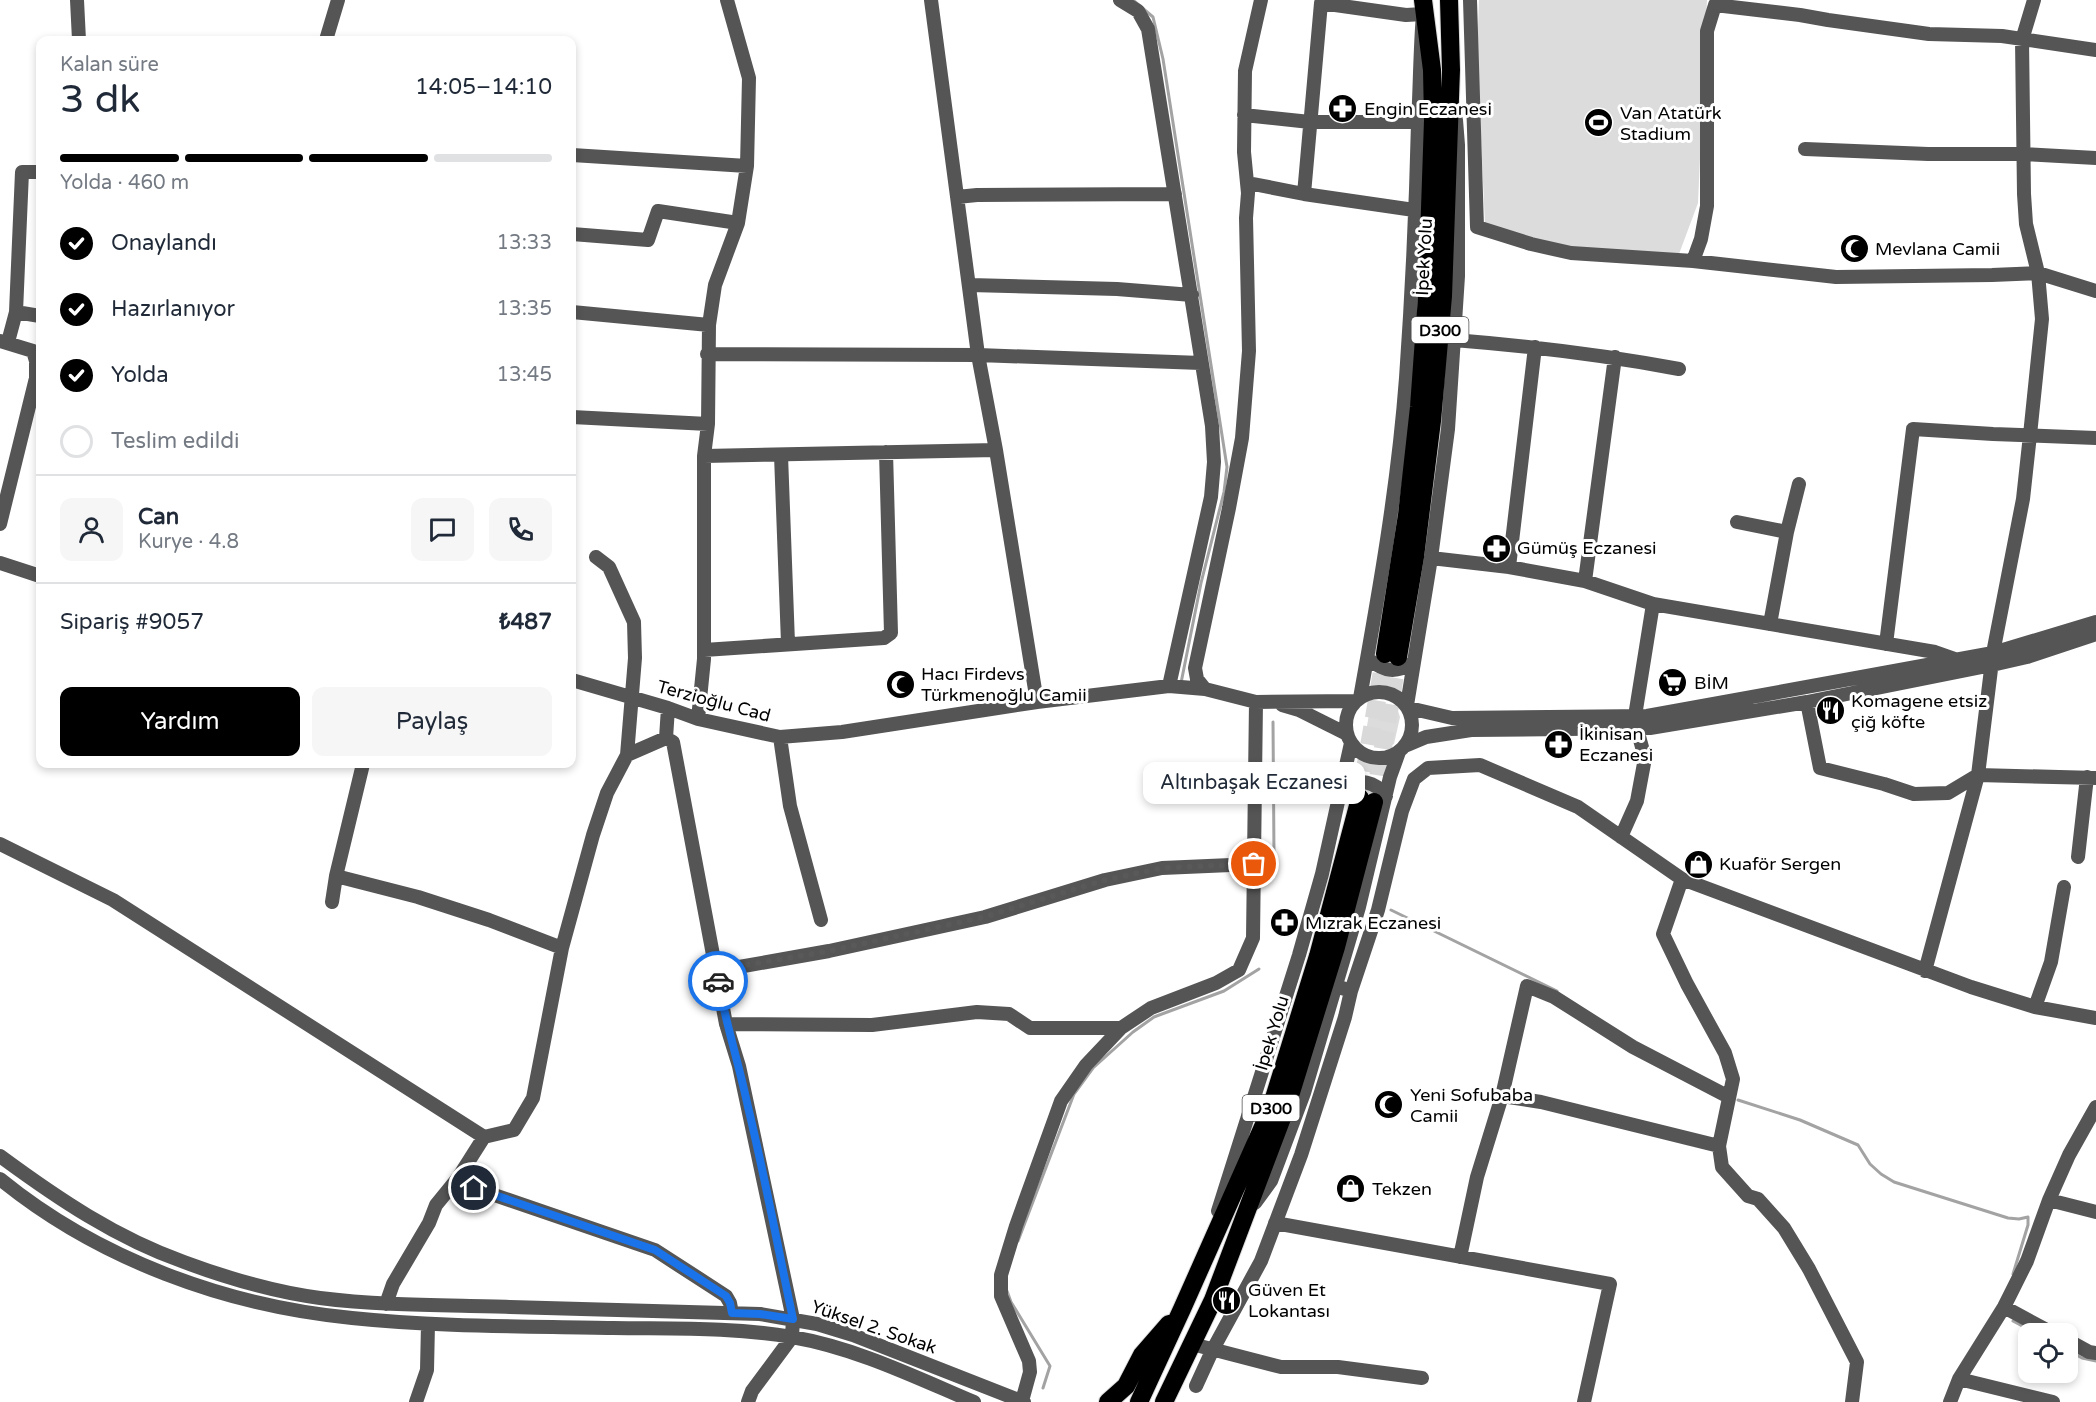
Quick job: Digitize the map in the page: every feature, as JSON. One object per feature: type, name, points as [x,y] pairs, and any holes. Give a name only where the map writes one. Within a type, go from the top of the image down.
[{"type":"highway","name":"İpek Yolu","points":[[1391,658],[1417,546],[1440,340],[1451,70],[1449,0]]},
{"type":"highway","name":"İpek Yolu","points":[[1391,658],[1419,407],[1427,297],[1433,120],[1432,70],[1423,7]]},
{"type":"highway","name":"İpek Yolu","points":[[1164,1402],[1213,1300],[1292,1091],[1336,947],[1373,799]]},
{"type":"highway","name":"İpek Yolu","points":[[1139,1402],[1270,1111],[1318,956],[1373,799]]},
{"type":"highway","points":[[1108,1402],[1126,1386],[1142,1355],[1182,1309]]},
{"type":"street","points":[[77,0],[79,36]]},
{"type":"street","points":[[327,36],[338,0]]},
{"type":"street","points":[[698,718],[704,650],[704,456],[708,424],[709,325],[715,285],[738,223],[747,166],[749,78],[727,0]]},
{"type":"street","points":[[931,0],[978,355],[996,450],[1037,702]]},
{"type":"street","points":[[1120,0],[1138,11],[1148,29],[1212,426],[1214,462],[1211,497],[1169,686]]},
{"type":"street","points":[[1205,689],[1197,679],[1195,668],[1229,508],[1242,438],[1245,405],[1249,351],[1246,218],[1248,183],[1244,152],[1245,71],[1261,0]]},
{"type":"street","points":[[1470,0],[1477,227],[1531,244],[1572,253],[1693,261],[1836,278],[2038,273],[2096,291]]},
{"type":"street","points":[[1800,15],[1801,0]]},
{"type":"street","points":[[1925,971],[1978,776],[1992,659],[2023,499],[2042,319],[2038,273],[2026,224],[2023,154],[2022,39],[2034,0]]},
{"type":"street","points":[[1245,1217],[1271,1181],[1304,1093],[1359,907],[1373,799],[1413,727],[1391,658],[1398,459],[1406,380],[1423,7],[1406,15],[1321,3],[1304,194]]},
{"type":"street","points":[[1693,261],[1701,239],[1707,206],[1707,31],[1715,5],[1929,34],[2002,36],[2096,50]]},
{"type":"street","points":[[1204,1258],[1243,1127],[1299,956],[1322,874],[1342,784],[1349,738],[1347,716],[1391,658],[1431,558],[1448,429],[1460,221],[1458,145],[1451,70]]},
{"type":"street","points":[[1244,115],[1310,122],[1419,122]]},
{"type":"street","points":[[1805,149],[2096,158]]},
{"type":"street","points":[[576,154],[747,166]]},
{"type":"street","points":[[0,524],[36,378],[33,351],[4,341],[16,312],[22,172],[36,172]]},
{"type":"street","points":[[1248,183],[1304,194],[1414,210]]},
{"type":"street","points":[[957,197],[1175,194]]},
{"type":"street","points":[[576,234],[648,240],[658,211],[738,223]]},
{"type":"street","points":[[970,285],[1117,289],[1192,295]]},
{"type":"street","points":[[16,312],[36,315]]},
{"type":"street","points":[[576,312],[709,325]]},
{"type":"street","points":[[1454,340],[1615,357],[1679,369]]},
{"type":"street","points":[[1509,567],[1535,347]]},
{"type":"street","points":[[707,354],[978,355],[1201,363]]},
{"type":"street","points":[[1585,581],[1615,357]]},
{"type":"street","points":[[576,417],[708,424]]},
{"type":"street","points":[[1886,644],[1913,429],[2096,438]]},
{"type":"street","points":[[704,456],[996,450]]},
{"type":"street","points":[[704,650],[884,638],[891,633],[886,452]]},
{"type":"street","points":[[782,455],[788,643]]},
{"type":"street","points":[[1770,624],[1787,532],[1799,484]]},
{"type":"street","points":[[1737,522],[1787,532]]},
{"type":"street","points":[[386,1304],[393,1284],[429,1223],[436,1205],[458,1179],[484,1137],[513,1130],[533,1098],[562,948],[603,804],[627,755],[633,698],[634,622],[609,567],[596,556]]},
{"type":"street","points":[[1431,558],[1509,567],[1585,581],[1653,604],[1935,652],[1958,660]]},
{"type":"street","points":[[0,563],[36,575]]},
{"type":"street","points":[[1621,837],[1637,801],[1645,758],[1636,723],[1653,604]]},
{"type":"street","points":[[1349,738],[1358,751],[1368,757],[1378,759],[1389,757],[1403,748],[1434,736],[1471,730],[1636,723],[1807,702],[1992,659],[2096,622]]},
{"type":"street","points":[[1358,699],[1369,693],[1390,693],[1408,706],[1452,718],[1636,723],[1647,716],[1958,660],[2027,657],[2096,634]]},
{"type":"street","name":"Terzioğlu Cad","points":[[576,681],[698,718],[780,737],[842,732],[1037,702],[1169,686],[1205,689],[1256,702],[1358,699]]},
{"type":"street","points":[[1023,1401],[1030,1372],[1029,1360],[1000,1296],[1001,1275],[1061,1101],[1086,1065],[1121,1028],[1151,1008],[1216,983],[1239,970],[1253,938],[1256,702]]},
{"type":"street","points":[[1807,702],[1820,768],[1884,784],[1914,795],[1948,793],[1978,776],[2091,778],[2078,857]]},
{"type":"street","name":"Terzioğlu Cad","points":[[1277,703],[1299,710],[1349,738]]},
{"type":"street","points":[[666,738],[668,708]]},
{"type":"street","points":[[780,737],[790,806],[821,920]]},
{"type":"street","points":[[627,755],[666,738]]},
{"type":"street","points":[[666,738],[673,742],[726,1024],[742,1078],[793,1319],[792,1337],[752,1391],[748,1402]]},
{"type":"street","points":[[1196,1386],[1212,1351],[1261,1261],[1301,1155],[1378,910],[1402,811],[1414,779],[1428,768],[1480,765],[1578,807],[1682,879],[1925,971],[2035,1007],[2096,1018]]},
{"type":"street","points":[[332,902],[362,768]]},
{"type":"street","points":[[1342,784],[1368,782],[1380,789],[1373,799]]},
{"type":"street","points":[[0,844],[113,900],[484,1137]]},
{"type":"street","points":[[716,970],[829,951],[984,917],[1105,880],[1162,868],[1254,864]]},
{"type":"street","points":[[336,876],[418,897],[489,920],[562,948]]},
{"type":"street","points":[[1682,879],[1663,934],[1687,984],[1725,1053],[1733,1079],[1719,1146],[1722,1167],[1748,1196],[1758,1199],[1784,1228],[1809,1269],[1857,1362],[1852,1402]]},
{"type":"street","points":[[2035,1007],[2051,962],[2064,887]]},
{"type":"street","points":[[1336,986],[1351,991]]},
{"type":"street","points":[[1460,1257],[1477,1177],[1502,1096],[1527,986],[1554,997],[1633,1047],[1729,1097]]},
{"type":"street","points":[[726,1024],[872,1025],[977,1012],[1009,1014],[1030,1028],[1121,1028]]},
{"type":"street","points":[[1502,1096],[1552,1105],[1719,1146]]},
{"type":"street","points":[[1950,1402],[1959,1379],[2004,1307],[2028,1261],[2049,1200],[2096,1107]]},
{"type":"street","name":"Yüksel 2. Sokak","points":[[0,1155],[60,1200],[106,1227],[183,1262],[273,1289],[318,1298],[386,1304],[760,1314],[793,1319],[853,1335],[1023,1401]]},
{"type":"street","name":"Yüksel 2. Sokak","points":[[0,1179],[50,1216],[133,1260],[221,1293],[269,1305],[352,1318],[428,1324],[732,1331],[792,1337],[846,1350],[974,1402]]},
{"type":"street","points":[[458,1179],[474,1188],[655,1250],[726,1296],[732,1313]]},
{"type":"street","points":[[2049,1200],[2096,1212]]},
{"type":"street","points":[[1275,1222],[1610,1284],[1584,1402]]},
{"type":"street","points":[[2004,1307],[2034,1323]]},
{"type":"street","points":[[416,1402],[428,1371],[428,1324]]},
{"type":"street","points":[[1192,1344],[1281,1367],[1338,1367],[1422,1378]]},
{"type":"street","points":[[2078,1346],[2096,1353]]},
{"type":"street","points":[[1959,1379],[2053,1402]]},
{"type":"shaded area","points":[[1479,0],[1707,0],[1698,203],[1679,254],[1590,255],[1485,224],[1477,54]]},
{"type":"shaded area","points":[[1375,705],[1388,705],[1398,711],[1400,717],[1394,744],[1390,746],[1378,747],[1365,738],[1370,708]]},
{"type":"waterway","points":[[1133,0],[1153,17],[1163,59],[1227,467],[1224,492],[1201,583],[1181,683]]},
{"type":"waterway","points":[[1273,722],[1274,855]]},
{"type":"waterway","points":[[1391,910],[1557,991]]},
{"type":"waterway","points":[[1018,1241],[1074,1094],[1093,1068],[1133,1032],[1154,1017],[1224,991],[1259,969]]},
{"type":"waterway","points":[[1738,1100],[1800,1120],[1858,1145],[1870,1164],[1894,1182],[2008,1218],[2028,1217],[2028,1225],[2013,1274]]},
{"type":"waterway","points":[[1007,1291],[1011,1302],[1050,1366],[1043,1388]]},
{"type":"waterway","points":[[2013,1321],[2018,1324]]},
{"type":"waterway","points":[[2078,1356],[2096,1361]]},
{"type":"tunnel","points":[[1360,798],[1385,654]]},
{"type":"tunnel","points":[[1374,802],[1398,657]]},
{"type":"way so far","points":[[718,981],[716,970],[829,951],[984,917],[1105,880],[1162,868],[1254,864]]},
{"type":"place","name":"Engin Eczanesi","points":[[1343,109]]},
{"type":"place","name":"Van Atatürk Stadium","points":[[1599,123]]},
{"type":"place","name":"Mevlana Camii","points":[[1854,249]]},
{"type":"place","name":"Gümüş Eczanesi","points":[[1496,548]]},
{"type":"place","name":"BİM","points":[[1673,683]]},
{"type":"place","name":"Hacı Firdevs Türkmenoğlu Camii","points":[[900,684]]},
{"type":"place","name":"Komagene etsiz çiğ köfte","points":[[1830,711]]},
{"type":"place","name":"İkinisan Eczanesi","points":[[1558,744]]},
{"type":"place","name":"Altınbaşak Eczanesi","points":[[1254,864]]},
{"type":"place","name":"Kuaför Sergen","points":[[1698,864]]},
{"type":"place","name":"Mızrak Eczanesi","points":[[1284,923]]},
{"type":"place","name":"Yeni Sofubaba Camii","points":[[1389,1105]]},
{"type":"place","name":"Tekzen","points":[[1351,1189]]},
{"type":"place","name":"Güven Et Lokantası","points":[[1227,1300]]},
{"type":"route","points":[[474,1188],[655,1250],[726,1296],[732,1313],[793,1319],[763,1170],[739,1066],[726,1024],[718,981]]}]
